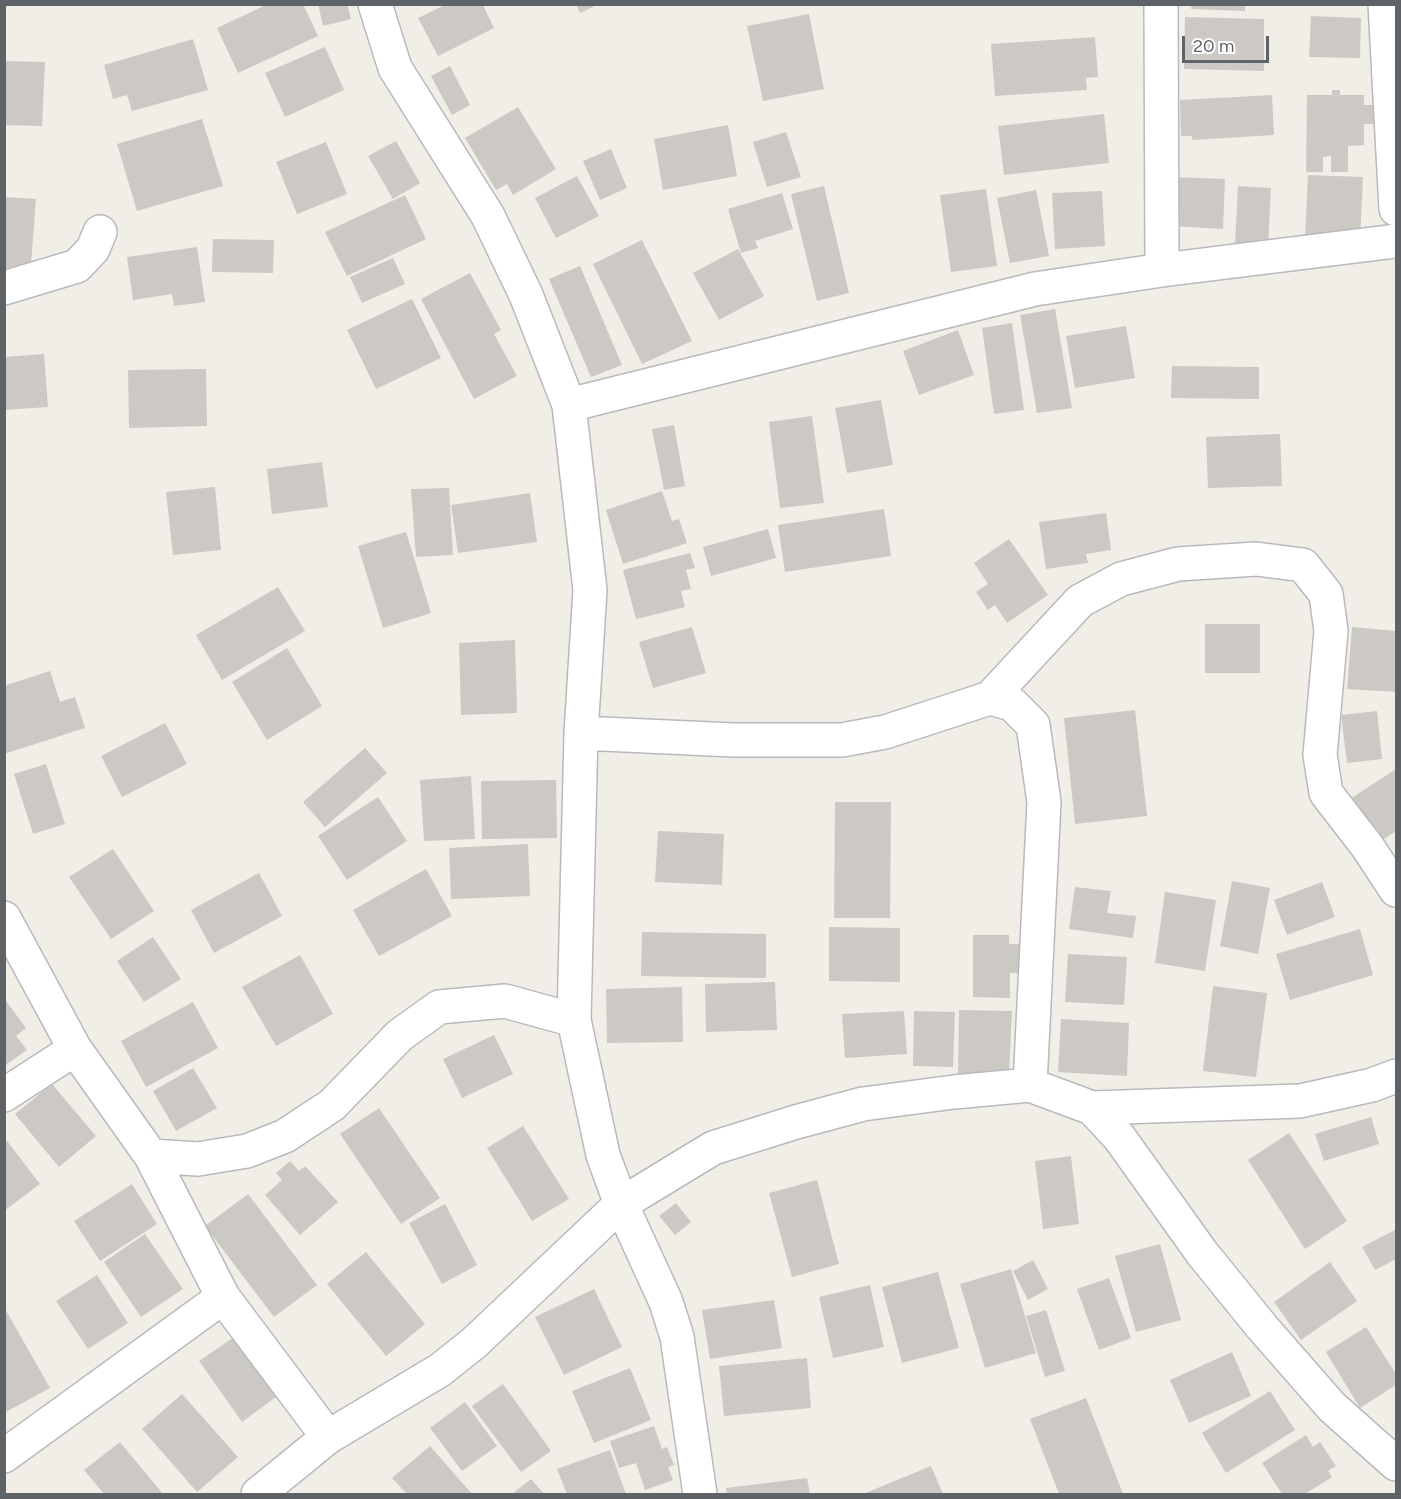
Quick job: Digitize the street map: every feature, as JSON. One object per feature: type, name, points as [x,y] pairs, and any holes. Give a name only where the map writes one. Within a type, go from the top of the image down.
[{"type":"street","points":[[375,4],[395,68],[488,216],[526,295],[569,405],[590,590],[581,733],[574,1020],[603,1155],[621,1203],[666,1302],[677,1337],[699,1494]]},
{"type":"street","points":[[1161,4],[1162,270]]},
{"type":"street","points":[[1385,4],[1396,209]]},
{"type":"street","points":[[4,288],[77,266],[93,249],[100,232]]},
{"type":"street","points":[[569,405],[1035,290],[1162,270],[1396,241]]},
{"type":"street","points":[[1396,251],[1396,257]]},
{"type":"street","points":[[581,733],[733,741],[842,740],[885,732],[990,698],[1080,601],[1121,579],[1178,564],[1256,560],[1303,565],[1326,594],[1331,631],[1320,755],[1326,793],[1367,846],[1396,890]]},
{"type":"street","points":[[990,698],[1012,704],[1033,724],[1044,802],[1030,1085]]},
{"type":"street","points":[[4,918],[75,1049],[151,1156],[223,1297],[328,1437]]},
{"type":"street","points":[[151,1156],[198,1159],[247,1151],[285,1136],[332,1105],[400,1035],[439,1007],[505,1001],[574,1020]]},
{"type":"street","points":[[4,1095],[75,1049]]},
{"type":"street","points":[[258,1494],[328,1437],[424,1381],[457,1357],[621,1203],[713,1148],[863,1104],[954,1092],[1030,1085],[1092,1108],[1300,1101],[1372,1085],[1396,1076]]},
{"type":"street","points":[[1092,1108],[1119,1137],[1202,1253],[1262,1327],[1332,1407],[1396,1464]]},
{"type":"street","points":[[4,1456],[223,1297]]},
{"type":"building","points":[[268,4],[303,4],[318,36],[238,73],[217,28]]},
{"type":"building","points":[[318,4],[347,4],[351,19],[323,26]]},
{"type":"building","points":[[576,4],[599,4],[580,13]]},
{"type":"building","points":[[1192,4],[1245,4],[1245,11],[1191,9]]},
{"type":"building","points":[[445,5],[483,5],[494,28],[438,56],[418,18]]},
{"type":"building","points":[[809,14],[824,89],[763,101],[747,26]]},
{"type":"building","points":[[1311,16],[1361,18],[1360,58],[1309,57]]},
{"type":"building","points":[[1185,17],[1264,19],[1264,71],[1184,69]]},
{"type":"building","points":[[1095,37],[1098,77],[1086,78],[1087,90],[995,96],[991,44]]},
{"type":"building","points":[[193,39],[208,90],[132,111],[127,95],[113,99],[104,65]]},
{"type":"building","points":[[325,47],[344,90],[285,117],[265,73]]},
{"type":"building","points":[[4,61],[45,62],[42,126],[4,125]]},
{"type":"building","points":[[450,66],[470,105],[452,115],[431,76]]},
{"type":"building","points":[[1332,90],[1340,90],[1340,95],[1364,95],[1364,105],[1378,105],[1377,124],[1364,124],[1364,145],[1348,146],[1348,172],[1331,172],[1331,156],[1323,157],[1323,172],[1306,172],[1307,95],[1332,95]]},
{"type":"building","points":[[1272,95],[1274,135],[1192,140],[1192,136],[1181,136],[1180,100]]},
{"type":"building","points":[[518,107],[556,169],[513,195],[507,184],[496,190],[465,138]]},
{"type":"building","points":[[1104,114],[1109,163],[1004,175],[998,126]]},
{"type":"building","points":[[202,119],[223,186],[137,211],[117,144]]},
{"type":"building","points":[[728,125],[737,176],[663,190],[654,139]]},
{"type":"building","points":[[786,132],[801,177],[767,187],[753,142]]},
{"type":"building","points":[[396,141],[420,183],[393,199],[368,156]]},
{"type":"building","points":[[326,142],[347,194],[297,214],[276,162]]},
{"type":"building","points":[[611,149],[627,188],[600,200],[583,161]]},
{"type":"building","points":[[1308,175],[1363,177],[1360,240],[1305,237]]},
{"type":"building","points":[[577,176],[599,216],[556,238],[535,198]]},
{"type":"building","points":[[1173,177],[1225,179],[1223,229],[1170,226]]},
{"type":"building","points":[[824,186],[849,293],[817,301],[791,194]]},
{"type":"building","points":[[1238,186],[1271,188],[1268,246],[1235,244]]},
{"type":"building","points":[[986,189],[997,266],[951,272],[940,195]]},
{"type":"building","points":[[1036,190],[1049,256],[1010,263],[997,198]]},
{"type":"building","points":[[1102,191],[1105,246],[1055,249],[1052,193]]},
{"type":"building","points":[[782,193],[793,229],[755,241],[758,248],[741,253],[728,209]]},
{"type":"building","points":[[405,195],[426,239],[347,276],[325,232]]},
{"type":"building","points":[[4,197],[36,199],[30,277],[4,275]]},
{"type":"building","points":[[213,239],[274,240],[273,273],[212,272]]},
{"type":"building","points":[[642,240],[692,341],[642,364],[593,264]]},
{"type":"building","points":[[197,247],[205,302],[174,306],[172,294],[133,300],[127,257]]},
{"type":"building","points":[[738,249],[764,296],[719,320],[693,273]]},
{"type":"building","points":[[393,258],[405,284],[362,303],[350,277]]},
{"type":"building","points":[[580,266],[622,365],[591,377],[549,279]]},
{"type":"building","points":[[470,273],[501,330],[494,334],[517,376],[474,399],[421,299]]},
{"type":"building","points":[[412,299],[441,358],[376,389],[347,330]]},
{"type":"building","points":[[1055,309],[1072,408],[1037,413],[1020,315]]},
{"type":"building","points":[[1012,323],[1024,410],[994,414],[982,328]]},
{"type":"building","points":[[1126,326],[1135,378],[1075,388],[1066,336]]},
{"type":"building","points":[[958,330],[974,375],[919,395],[903,351]]},
{"type":"building","points":[[44,354],[48,407],[4,410],[4,357]]},
{"type":"building","points":[[1172,366],[1259,367],[1259,399],[1171,398]]},
{"type":"building","points":[[206,369],[207,426],[129,428],[128,370]]},
{"type":"building","points":[[881,400],[893,465],[847,473],[835,408]]},
{"type":"building","points":[[812,416],[824,503],[780,508],[769,422]]},
{"type":"building","points":[[674,425],[685,486],[664,490],[652,429]]},
{"type":"building","points":[[1280,434],[1282,486],[1208,488],[1206,437]]},
{"type":"building","points":[[322,462],[328,507],[272,514],[267,469]]},
{"type":"building","points":[[215,487],[221,550],[173,555],[166,492]]},
{"type":"building","points":[[449,488],[453,555],[416,557],[411,489]]},
{"type":"building","points":[[662,491],[672,521],[679,519],[687,543],[623,564],[606,510]]},
{"type":"building","points":[[530,493],[537,542],[458,553],[451,505]]},
{"type":"building","points":[[884,509],[891,556],[785,572],[778,525]]},
{"type":"building","points":[[1106,513],[1111,550],[1086,554],[1088,563],[1046,569],[1039,522]]},
{"type":"building","points":[[768,529],[776,558],[711,576],[703,547]]},
{"type":"building","points":[[406,532],[431,613],[383,628],[358,546]]},
{"type":"building","points":[[1009,539],[1048,595],[1007,623],[995,605],[988,610],[976,592],[988,584],[974,563]]},
{"type":"building","points":[[690,553],[695,568],[686,570],[691,589],[681,591],[685,607],[636,619],[623,570]]},
{"type":"building","points":[[278,587],[305,631],[222,680],[196,635]]},
{"type":"building","points":[[1205,624],[1260,624],[1260,673],[1205,673]]},
{"type":"building","points":[[692,627],[706,673],[653,688],[639,642]]},
{"type":"building","points":[[1352,627],[1396,631],[1396,692],[1347,689]]},
{"type":"building","points":[[515,640],[517,713],[461,715],[459,643]]},
{"type":"building","points":[[287,648],[322,706],[267,740],[232,682]]},
{"type":"building","points":[[50,671],[60,702],[75,697],[85,728],[4,754],[4,686]]},
{"type":"building","points":[[1135,710],[1147,816],[1075,824],[1064,718]]},
{"type":"building","points":[[1377,711],[1382,759],[1347,763],[1341,715]]},
{"type":"building","points":[[165,723],[187,764],[122,797],[101,756]]},
{"type":"building","points":[[365,748],[387,773],[325,827],[303,802]]},
{"type":"building","points":[[46,764],[65,824],[33,834],[14,774]]},
{"type":"building","points":[[1396,769],[1396,831],[1378,843],[1350,799]]},
{"type":"building","points":[[471,776],[475,839],[424,841],[420,780]]},
{"type":"building","points":[[556,780],[557,838],[482,839],[481,781]]},
{"type":"building","points":[[378,797],[407,841],[347,880],[318,836]]},
{"type":"building","points":[[835,802],[891,802],[890,918],[834,918]]},
{"type":"building","points":[[658,831],[724,834],[722,885],[655,882]]},
{"type":"building","points":[[528,844],[530,896],[451,899],[449,848]]},
{"type":"building","points":[[113,849],[154,911],[111,939],[69,877]]},
{"type":"building","points":[[426,869],[452,916],[379,956],[353,910]]},
{"type":"building","points":[[259,873],[282,916],[214,953],[191,910]]},
{"type":"building","points":[[1232,881],[1270,888],[1258,954],[1220,946]]},
{"type":"building","points":[[1322,882],[1335,917],[1287,935],[1274,900]]},
{"type":"building","points":[[1075,887],[1111,891],[1107,913],[1136,916],[1133,938],[1069,929]]},
{"type":"building","points":[[1165,892],[1216,900],[1205,971],[1155,963]]},
{"type":"building","points":[[829,927],[900,928],[900,982],[829,981]]},
{"type":"building","points":[[1360,929],[1373,975],[1290,1000],[1276,954]]},
{"type":"building","points":[[642,932],[766,934],[766,978],[641,976]]},
{"type":"building","points":[[973,935],[1009,935],[1009,944],[1019,944],[1019,973],[1010,973],[1010,998],[973,997]]},
{"type":"building","points":[[153,937],[181,979],[144,1002],[117,961]]},
{"type":"building","points":[[1068,954],[1127,957],[1124,1005],[1065,1002]]},
{"type":"building","points":[[300,955],[333,1014],[276,1046],[242,987]]},
{"type":"building","points":[[775,982],[777,1030],[706,1032],[705,984]]},
{"type":"building","points":[[1213,986],[1267,993],[1256,1077],[1203,1071]]},
{"type":"building","points":[[682,987],[683,1042],[607,1043],[606,989]]},
{"type":"building","points":[[4,998],[26,1028],[16,1036],[27,1050],[4,1066]]},
{"type":"building","points":[[193,1002],[218,1048],[146,1087],[121,1041]]},
{"type":"building","points":[[959,1010],[1012,1011],[1009,1074],[958,1073]]},
{"type":"building","points":[[904,1011],[907,1054],[845,1058],[842,1014]]},
{"type":"building","points":[[914,1011],[955,1012],[953,1067],[913,1066]]},
{"type":"building","points":[[1061,1019],[1129,1023],[1127,1076],[1058,1072]]},
{"type":"building","points":[[494,1035],[513,1074],[462,1098],[443,1059]]},
{"type":"building","points":[[193,1068],[217,1108],[176,1131],[153,1091]]},
{"type":"building","points":[[52,1084],[96,1136],[59,1167],[15,1114]]},
{"type":"building","points":[[379,1108],[440,1198],[401,1224],[340,1134]]},
{"type":"building","points":[[1371,1117],[1379,1144],[1324,1161],[1315,1134]]},
{"type":"building","points":[[523,1126],[569,1199],[532,1221],[487,1148]]},
{"type":"building","points":[[1289,1133],[1347,1221],[1305,1249],[1248,1160]]},
{"type":"building","points":[[4,1137],[40,1184],[4,1211]]},
{"type":"building","points":[[1071,1156],[1079,1224],[1043,1229],[1035,1161]]},
{"type":"building","points":[[290,1161],[299,1171],[305,1166],[338,1202],[300,1235],[265,1195],[282,1180],[276,1173]]},
{"type":"building","points":[[817,1180],[839,1264],[792,1277],[769,1193]]},
{"type":"building","points":[[132,1184],[157,1224],[100,1261],[74,1221]]},
{"type":"building","points":[[248,1194],[317,1285],[274,1317],[205,1226]]},
{"type":"building","points":[[676,1203],[691,1222],[675,1235],[659,1216]]},
{"type":"building","points":[[445,1204],[477,1265],[442,1284],[409,1223]]},
{"type":"building","points":[[1395,1230],[1396,1259],[1375,1270],[1362,1247]]},
{"type":"building","points":[[145,1234],[183,1289],[141,1317],[104,1262]]},
{"type":"building","points":[[1160,1244],[1181,1320],[1136,1332],[1115,1256]]},
{"type":"building","points":[[366,1252],[425,1324],[386,1356],[327,1284]]},
{"type":"building","points":[[1033,1260],[1048,1289],[1028,1300],[1013,1271]]},
{"type":"building","points":[[1330,1262],[1357,1301],[1301,1340],[1274,1302]]},
{"type":"building","points":[[1011,1269],[1036,1353],[985,1368],[960,1284]]},
{"type":"building","points":[[938,1272],[959,1348],[902,1363],[882,1287]]},
{"type":"building","points":[[97,1275],[128,1323],[88,1349],[56,1301]]},
{"type":"building","points":[[1109,1278],[1131,1338],[1099,1350],[1077,1289]]},
{"type":"building","points":[[870,1285],[884,1347],[833,1358],[819,1297]]},
{"type":"building","points":[[594,1289],[622,1347],[564,1375],[535,1317]]},
{"type":"building","points":[[774,1300],[782,1348],[710,1359],[702,1310]]},
{"type":"building","points":[[4,1307],[50,1388],[4,1413]]},
{"type":"building","points":[[1046,1310],[1065,1371],[1045,1377],[1026,1316]]},
{"type":"building","points":[[1366,1327],[1396,1374],[1396,1385],[1360,1408],[1326,1352]]},
{"type":"building","points":[[234,1337],[276,1397],[242,1422],[199,1361]]},
{"type":"building","points":[[1232,1352],[1251,1396],[1189,1423],[1170,1380]]},
{"type":"building","points":[[807,1358],[811,1408],[724,1416],[719,1366]]},
{"type":"building","points":[[630,1368],[651,1420],[594,1443],[572,1391]]},
{"type":"building","points":[[503,1384],[551,1451],[521,1472],[472,1406]]},
{"type":"building","points":[[1270,1391],[1295,1430],[1226,1473],[1202,1433]]},
{"type":"building","points":[[182,1394],[238,1457],[197,1492],[142,1429]]},
{"type":"building","points":[[1086,1398],[1123,1494],[1059,1494],[1030,1419]]},
{"type":"building","points":[[465,1402],[497,1446],[462,1471],[430,1428]]},
{"type":"building","points":[[654,1426],[662,1449],[667,1447],[674,1465],[668,1467],[673,1480],[645,1490],[636,1463],[619,1468],[610,1441]]},
{"type":"building","points":[[1306,1435],[1313,1447],[1320,1442],[1336,1466],[1328,1471],[1332,1477],[1305,1494],[1282,1494],[1262,1463]]},
{"type":"building","points":[[120,1442],[163,1494],[104,1494],[84,1470]]},
{"type":"building","points":[[430,1446],[472,1494],[407,1494],[392,1478]]},
{"type":"building","points":[[610,1450],[626,1494],[567,1494],[557,1469]]},
{"type":"building","points":[[931,1466],[943,1494],[863,1494]]},
{"type":"building","points":[[807,1478],[810,1494],[727,1494],[726,1488]]},
{"type":"building","points":[[531,1479],[544,1494],[512,1494]]}]
